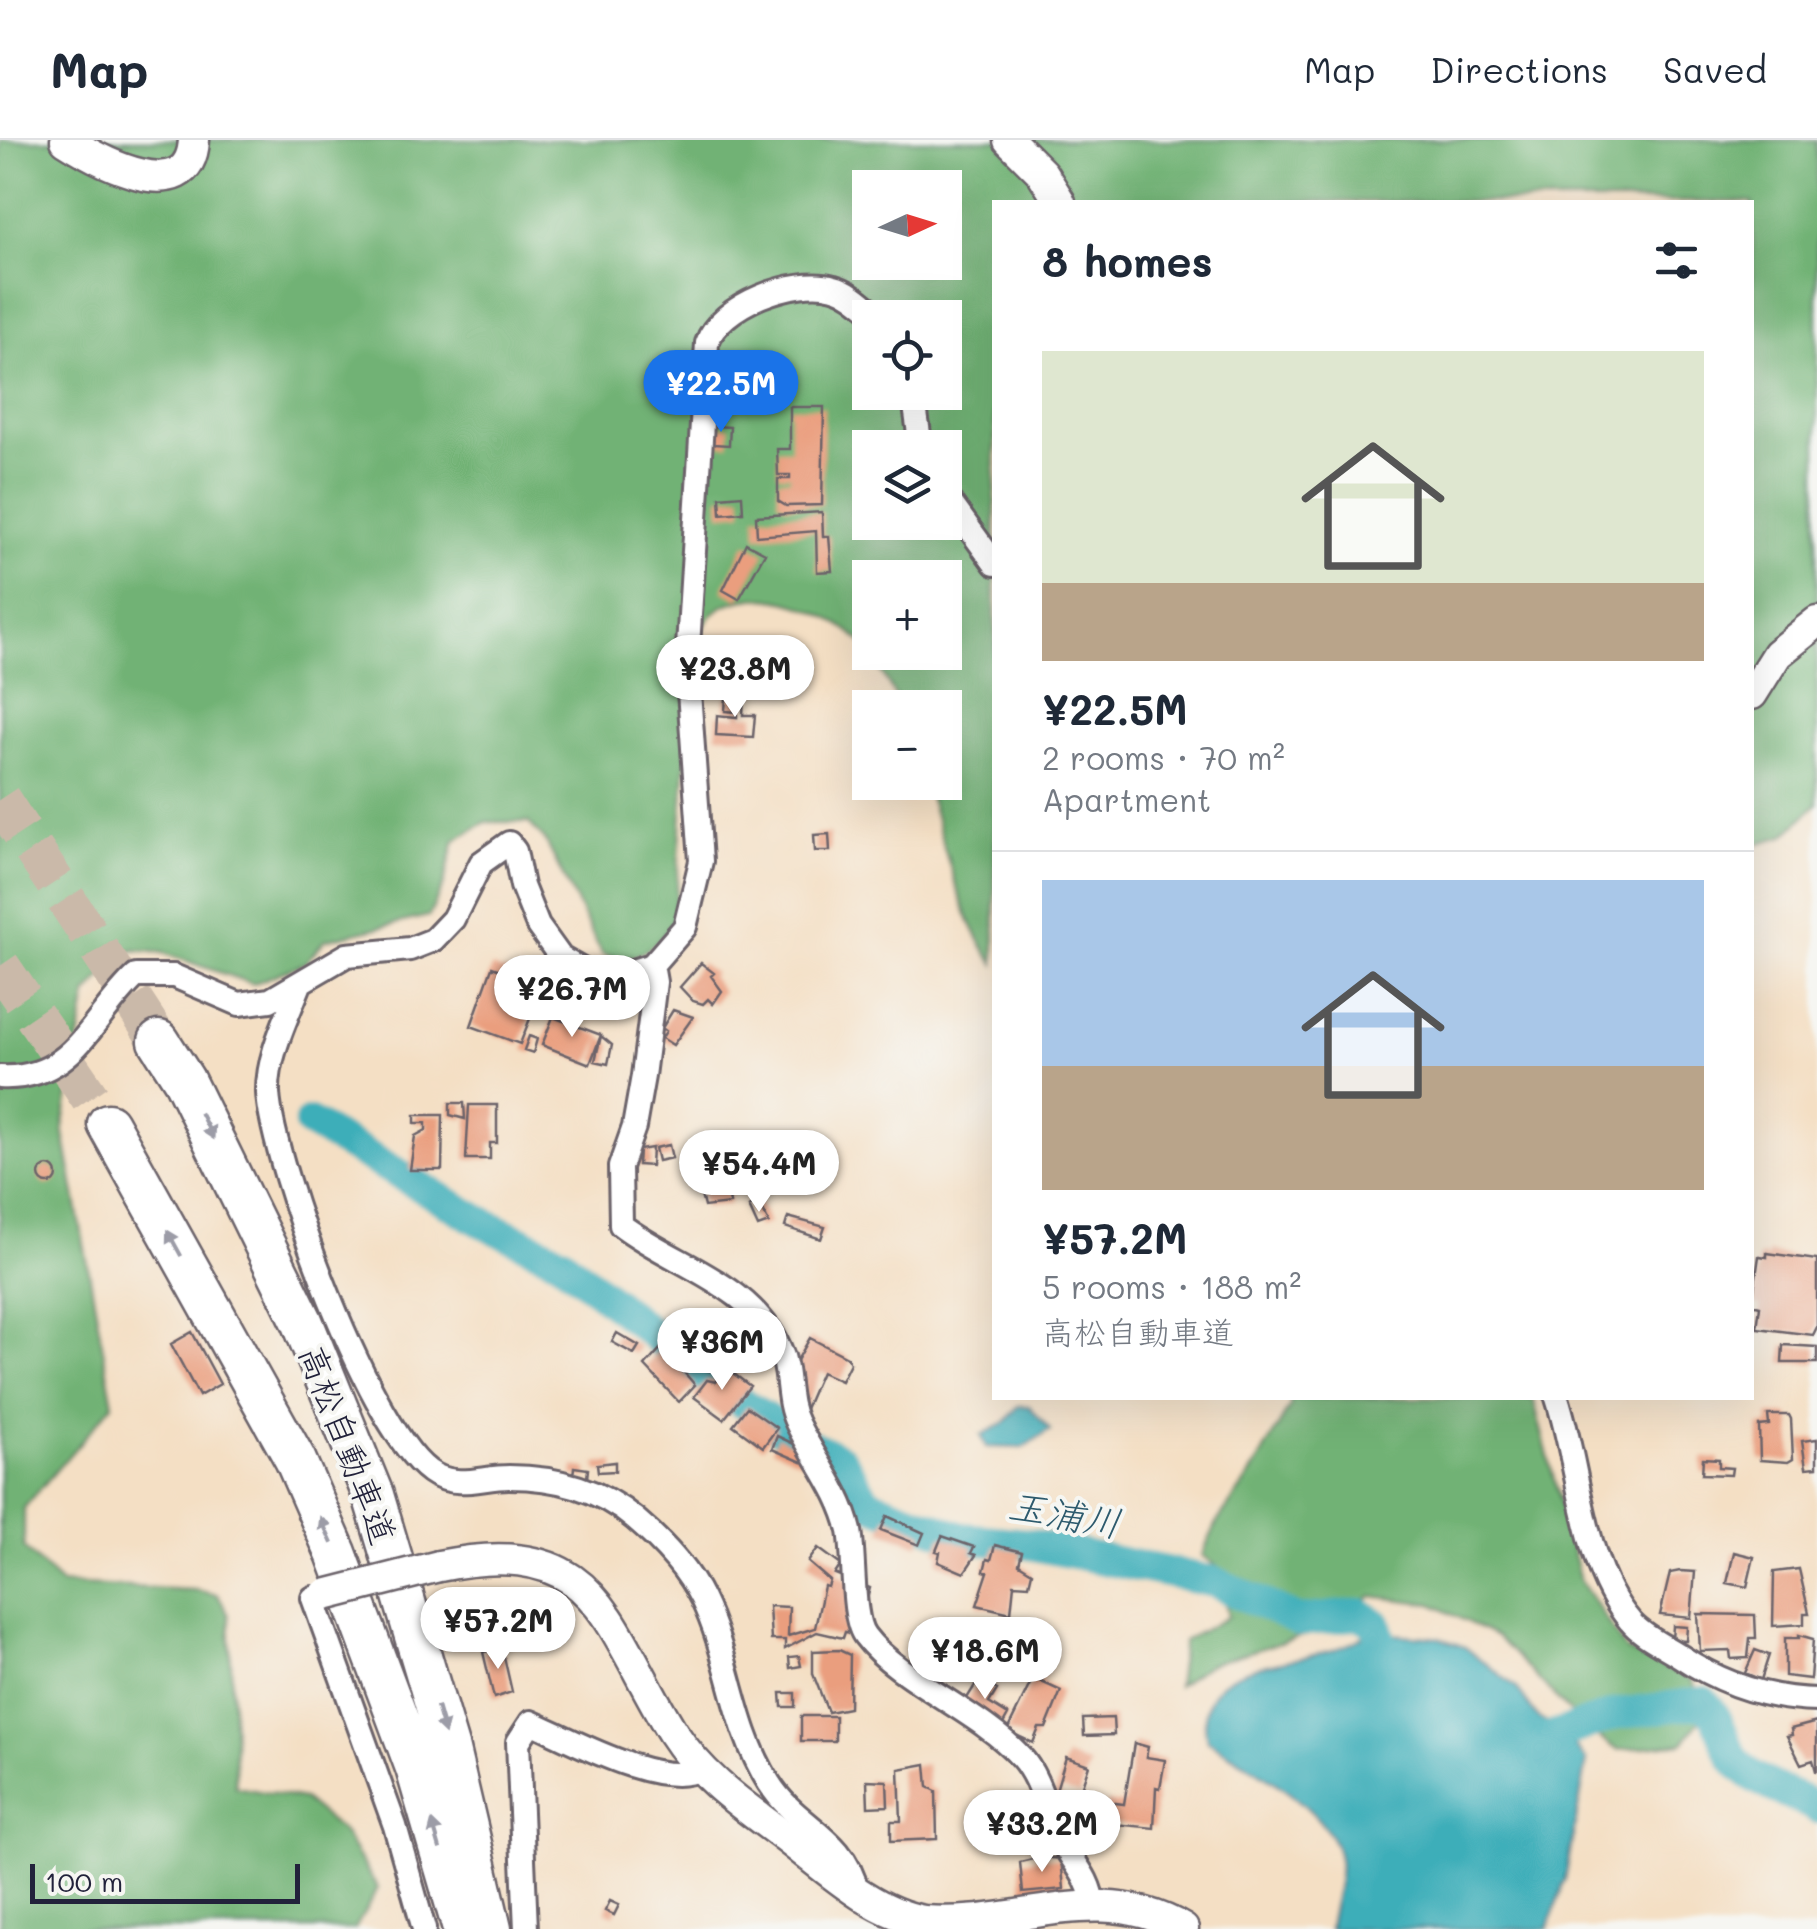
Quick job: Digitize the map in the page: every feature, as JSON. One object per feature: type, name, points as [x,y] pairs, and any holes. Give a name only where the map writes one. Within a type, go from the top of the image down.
[{"type":"highway","name":"高松自動車道","points":[[159,1041],[192,1096],[302,1321],[373,1495],[449,1750],[491,1929]]},
{"type":"highway","name":"高松自動車道","points":[[108,1124],[295,1460],[316,1506],[416,1768],[463,1929]]},
{"type":"street","points":[[66,140],[104,164],[147,176],[181,169],[189,161],[194,140]]},
{"type":"street","points":[[1009,140],[1042,173],[1059,200]]},
{"type":"street","points":[[0,1077],[51,1070],[72,1053],[136,976],[174,976],[238,1004],[270,1000],[347,954],[410,949],[433,940],[452,919],[481,864],[509,844],[538,926],[561,958],[589,974],[609,978],[652,965],[685,927],[700,861],[687,664],[707,343],[712,326],[725,313],[788,288],[830,285],[857,300]]},
{"type":"street","points":[[962,518],[992,560]]},
{"type":"street","points":[[1754,691],[1777,654],[1817,622]]},
{"type":"street","points":[[652,965],[655,982],[643,1076],[634,1127],[620,1167],[621,1225],[702,1270],[734,1293],[769,1328],[782,1353],[790,1408],[834,1487],[850,1530],[862,1632],[880,1652],[974,1716],[1024,1759],[1060,1838],[1092,1888],[1094,1906]]},
{"type":"street","points":[[300,984],[273,1058],[268,1088],[273,1134],[291,1199],[358,1361],[410,1454],[433,1474],[456,1482],[507,1477],[558,1482],[598,1492],[672,1554],[702,1600],[739,1726],[765,1776],[782,1804],[833,1842],[851,1865],[857,1890]]},
{"type":"street","points":[[1556,1400],[1593,1552],[1608,1588],[1632,1624],[1697,1668],[1740,1689],[1817,1700]]},
{"type":"street","points":[[424,1929],[319,1597],[482,1557],[522,1559],[565,1574],[602,1603],[672,1732],[699,1769],[857,1890],[900,1915],[954,1924],[1094,1906],[1134,1909],[1183,1929]]},
{"type":"street","points":[[526,1929],[518,1742],[531,1722],[656,1773],[686,1776],[699,1769]]},
{"type":"green space","points":[[0,140],[1817,140],[1817,804],[1784,836],[1754,845],[1754,200],[992,200],[992,960],[962,902],[930,800],[962,800],[962,690],[892,690],[880,670],[962,670],[962,560],[852,560],[852,634],[820,614],[776,599],[734,602],[707,621],[693,660],[675,914],[662,937],[634,957],[625,961],[602,954],[545,840],[528,822],[486,822],[455,840],[443,887],[429,916],[325,940],[305,963],[253,984],[163,953],[134,950],[118,959],[87,995],[63,1128],[113,1404],[24,1508],[24,1548],[61,1584],[196,1590],[218,1595],[229,1615],[236,1787],[303,1799],[342,1831],[378,1888],[355,1929],[0,1929]]},
{"type":"green space","points":[[1290,1400],[1534,1400],[1580,1580],[1626,1650],[1692,1680],[1706,1711],[1683,1743],[1618,1750],[1587,1730],[1498,1638],[1432,1604],[1371,1596],[1337,1626],[1209,1664],[1177,1686],[1183,1641],[1228,1617],[1222,1570],[1202,1555],[1218,1521],[1249,1477],[1291,1404]]},
{"type":"water","points":[[1018,1406],[1029,1406],[1050,1430],[1023,1448],[987,1447],[981,1435],[1005,1423]]},
{"type":"water","points":[[1377,1625],[1389,1634],[1440,1638],[1465,1647],[1516,1687],[1538,1718],[1565,1733],[1587,1761],[1565,1879],[1548,1929],[1329,1929],[1340,1867],[1333,1840],[1304,1805],[1207,1740],[1206,1709],[1218,1687],[1239,1674],[1266,1665],[1327,1652],[1355,1641]]},
{"type":"building","points":[[790,407],[824,407],[822,505],[786,506],[778,501],[778,479],[790,479],[790,475],[778,475],[777,449],[790,449]]},
{"type":"building","points":[[713,426],[730,427],[729,445],[713,444]]},
{"type":"building","points":[[742,495],[743,512],[721,514],[720,497]]},
{"type":"building","points":[[822,512],[823,536],[829,536],[832,571],[817,572],[816,531],[757,536],[756,516]]},
{"type":"building","points":[[746,543],[765,553],[739,599],[723,590]]},
{"type":"building","points":[[726,697],[744,698],[743,715],[755,715],[753,737],[716,735],[717,715],[737,717],[737,712],[725,711]]},
{"type":"building","points":[[829,834],[830,851],[815,851],[814,835]]},
{"type":"building","points":[[701,963],[714,973],[711,976],[722,991],[713,1004],[708,999],[703,1004],[693,1001],[680,987]]},
{"type":"building","points":[[492,967],[531,981],[527,995],[538,998],[520,1044],[471,1026]]},
{"type":"building","points":[[673,1010],[693,1017],[673,1045],[662,1038],[666,1031],[662,1028]]},
{"type":"building","points":[[553,1017],[601,1035],[590,1064],[542,1045]]},
{"type":"building","points":[[529,1036],[537,1039],[533,1053],[524,1050]]},
{"type":"building","points":[[601,1036],[612,1045],[608,1064],[595,1061]]},
{"type":"building","points":[[450,1103],[464,1103],[465,1119],[450,1115]]},
{"type":"building","points":[[469,1105],[497,1105],[497,1143],[490,1143],[490,1159],[466,1159]]},
{"type":"building","points":[[415,1115],[443,1115],[442,1170],[410,1170],[415,1136],[426,1130],[426,1123],[415,1123]]},
{"type":"building","points":[[669,1145],[672,1158],[658,1161],[655,1148]]},
{"type":"building","points":[[652,1148],[651,1166],[638,1165],[639,1150]]},
{"type":"building","points":[[724,1160],[730,1204],[704,1207],[697,1179],[698,1163]]},
{"type":"building","points":[[48,1166],[57,1175],[48,1184],[39,1175]]},
{"type":"building","points":[[759,1202],[769,1223],[758,1227],[749,1207]]},
{"type":"building","points":[[788,1217],[825,1227],[821,1239],[785,1227]]},
{"type":"building","points":[[1767,1253],[1817,1260],[1817,1327],[1813,1335],[1757,1328],[1760,1306],[1754,1304],[1754,1290],[1759,1256],[1767,1257]]},
{"type":"building","points":[[192,1332],[220,1384],[199,1396],[171,1344]]},
{"type":"building","points":[[617,1333],[639,1346],[634,1354],[612,1342]]},
{"type":"building","points":[[810,1338],[847,1357],[850,1363],[841,1381],[821,1372],[804,1411],[783,1385]]},
{"type":"building","points":[[1783,1345],[1817,1347],[1817,1363],[1782,1363]]},
{"type":"building","points":[[662,1347],[695,1385],[679,1402],[645,1366]]},
{"type":"building","points":[[711,1349],[722,1360],[711,1371],[700,1360]]},
{"type":"building","points":[[726,1368],[750,1386],[724,1419],[694,1397],[707,1380],[716,1382]]},
{"type":"building","points":[[747,1407],[777,1428],[763,1447],[733,1425]]},
{"type":"building","points":[[1768,1415],[1789,1415],[1791,1419],[1793,1459],[1788,1462],[1760,1460],[1759,1426],[1769,1425]]},
{"type":"building","points":[[777,1436],[807,1450],[802,1462],[772,1449]]},
{"type":"building","points":[[1817,1439],[1817,1467],[1806,1468],[1802,1441]]},
{"type":"building","points":[[1703,1458],[1719,1459],[1719,1467],[1732,1468],[1731,1475],[1702,1474]]},
{"type":"building","points":[[615,1462],[615,1471],[598,1472],[597,1464]]},
{"type":"building","points":[[574,1467],[588,1469],[587,1478],[573,1476]]},
{"type":"building","points":[[887,1516],[924,1533],[919,1545],[881,1530]]},
{"type":"building","points":[[942,1536],[974,1547],[971,1553],[976,1555],[964,1573],[938,1562],[940,1552],[936,1551]]},
{"type":"building","points":[[995,1545],[1022,1552],[1019,1564],[1032,1572],[1029,1585],[1014,1584],[1011,1613],[977,1605],[988,1572],[984,1571],[987,1559],[991,1560]]},
{"type":"building","points":[[818,1548],[841,1565],[835,1574],[870,1588],[858,1634],[845,1632],[843,1638],[817,1632],[785,1649],[785,1640],[771,1640],[769,1606],[789,1607],[788,1636],[815,1628],[824,1586],[828,1587],[830,1581],[808,1562]]},
{"type":"building","points":[[1734,1552],[1754,1557],[1747,1587],[1727,1583]]},
{"type":"building","points":[[1799,1569],[1809,1613],[1804,1613],[1804,1624],[1773,1626],[1774,1572]]},
{"type":"building","points":[[1695,1572],[1691,1618],[1660,1615],[1670,1573]]},
{"type":"building","points":[[1698,1614],[1755,1615],[1756,1638],[1750,1638],[1748,1658],[1731,1659],[1730,1650],[1700,1651]]},
{"type":"building","points":[[1673,1626],[1687,1627],[1686,1641],[1672,1640]]},
{"type":"building","points":[[1799,1635],[1813,1639],[1810,1679],[1785,1676],[1785,1638]]},
{"type":"building","points":[[1000,1640],[1014,1647],[1007,1659],[994,1653]]},
{"type":"building","points":[[502,1648],[512,1692],[494,1698],[483,1652]]},
{"type":"building","points":[[1021,1649],[1050,1663],[1042,1680],[1012,1672]]},
{"type":"building","points":[[839,1650],[850,1655],[849,1708],[828,1712],[813,1674],[813,1651]]},
{"type":"building","points":[[1755,1650],[1769,1655],[1761,1680],[1745,1673]]},
{"type":"building","points":[[799,1656],[801,1666],[790,1668],[789,1657]]},
{"type":"building","points":[[1033,1678],[1061,1691],[1046,1728],[1039,1728],[1033,1743],[1007,1731]]},
{"type":"building","points":[[979,1679],[997,1690],[989,1703],[1008,1715],[1002,1726],[964,1703]]},
{"type":"building","points":[[781,1693],[795,1693],[795,1707],[782,1707]]},
{"type":"building","points":[[801,1716],[835,1716],[835,1741],[801,1741]]},
{"type":"building","points":[[1113,1718],[1114,1735],[1084,1736],[1083,1719]]},
{"type":"building","points":[[1817,1722],[1816,1771],[1813,1760],[1801,1764],[1787,1736],[1792,1735],[1791,1729]]},
{"type":"building","points":[[1134,1743],[1148,1747],[1146,1757],[1165,1760],[1160,1788],[1156,1787],[1154,1828],[1104,1823],[1107,1802],[1124,1804]]},
{"type":"building","points":[[1066,1757],[1089,1765],[1079,1795],[1062,1790],[1060,1798],[1080,1821],[1071,1826],[1054,1797]]},
{"type":"building","points":[[926,1764],[928,1787],[936,1791],[937,1839],[891,1841],[891,1821],[901,1821],[899,1769]]},
{"type":"building","points":[[867,1780],[887,1781],[888,1806],[868,1807]]},
{"type":"building","points":[[1081,1818],[1103,1821],[1101,1837],[1079,1835]]},
{"type":"building","points":[[1041,1857],[1061,1859],[1064,1889],[1023,1893],[1020,1862]]},
{"type":"building","points":[[610,1901],[619,1905],[614,1915],[605,1911]]},
{"type":"waterway","name":"玉浦川","points":[[310,1123],[480,1221],[562,1261],[716,1385],[801,1442],[840,1459],[867,1502],[962,1538],[1029,1544],[1215,1582],[1299,1621],[1361,1614],[1377,1625],[1387,1663]]},
{"type":"waterway","name":"玉浦川","points":[[1524,1734],[1547,1739],[1617,1714],[1704,1702],[1741,1767],[1817,1808]]},
{"type":"tunnel","points":[[0,799],[159,1041]]},
{"type":"tunnel","points":[[0,966],[108,1124]]}]
